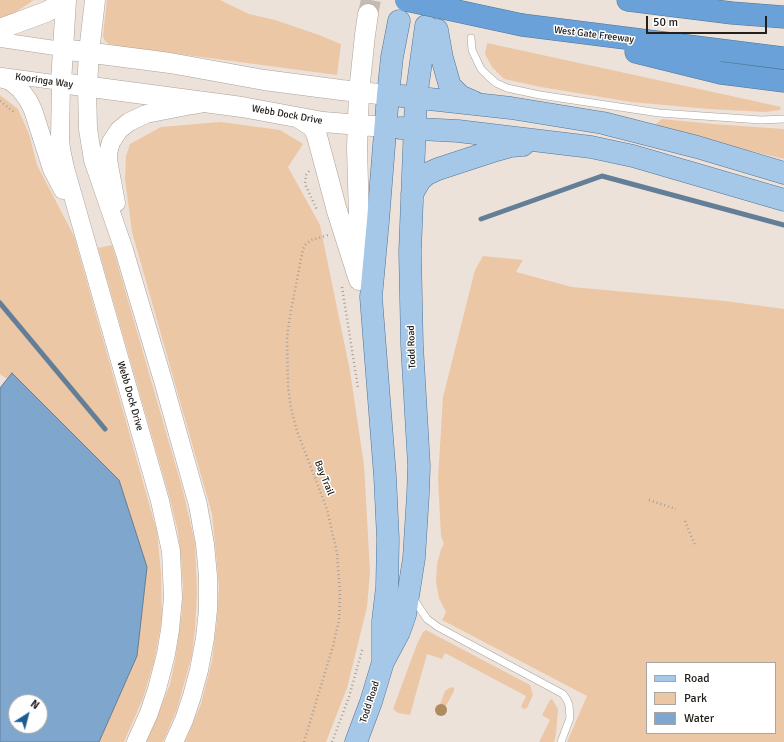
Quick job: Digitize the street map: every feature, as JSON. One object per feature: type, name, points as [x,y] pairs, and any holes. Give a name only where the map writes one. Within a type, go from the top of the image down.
[{"type":"highway","name":"West Gate Freeway","points":[[406,0],[530,26],[784,58]]},
{"type":"highway","points":[[628,0],[732,13],[784,17]]},
{"type":"highway","points":[[530,26],[721,73],[784,81]]},
{"type":"main road","points":[[0,29],[46,12],[53,8],[60,0]]},
{"type":"main road","name":"Webb Dock Drive","points":[[61,83],[66,0]]},
{"type":"main road","points":[[87,87],[95,0]]},
{"type":"main road","name":"Todd Road","points":[[368,14],[359,92],[359,212],[371,296],[372,324],[383,440],[388,539],[387,587],[383,621],[383,662]]},
{"type":"main road","name":"Todd Road","points":[[371,296],[388,95],[392,57],[399,21]]},
{"type":"main road","name":"Todd Road","points":[[356,742],[371,702],[383,662],[399,632],[405,615],[417,527],[419,466],[411,312],[410,252],[416,98],[431,28],[450,86],[460,96],[478,104]]},
{"type":"main road","points":[[62,49],[170,63],[264,80],[526,110],[603,123],[697,147],[784,173]]},
{"type":"main road","name":"Kooringa Way","points":[[61,83],[87,87]]},
{"type":"main road","name":"Webb Dock Drive","points":[[87,87],[224,104],[323,122],[458,131],[562,143]]},
{"type":"main road","points":[[299,118],[313,126],[317,136],[337,211],[372,324]]},
{"type":"main road","points":[[412,194],[420,180],[427,174],[438,169],[511,146],[562,143],[591,147],[633,156],[784,200]]},
{"type":"street","points":[[0,40],[62,49]]},
{"type":"street","points":[[0,76],[10,81],[20,89],[28,100],[36,116],[52,169],[81,223]]},
{"type":"street","name":"Kooringa Way","points":[[0,76],[61,83]]},
{"type":"street","name":"Webb Dock Drive","points":[[61,83],[61,149],[65,168],[160,501],[171,551],[173,598],[164,668],[153,701],[136,742]]},
{"type":"street","points":[[87,87],[87,119],[93,160],[124,250],[164,384],[198,505],[205,544],[208,576],[208,617],[205,638],[199,670],[186,714],[174,742]]},
{"type":"street","points":[[124,250],[108,160],[109,147],[115,135],[124,126],[146,114],[192,104],[224,104]]},
{"type":"lane","points":[[471,38],[472,50],[481,69],[496,83],[507,88],[540,95],[659,114],[761,120],[784,118]]},
{"type":"lane","points":[[409,591],[420,610],[433,623],[563,694],[569,705],[570,718],[561,742]]},
{"type":"path","points":[[0,101],[19,116]]},
{"type":"path","name":"Bay Trail","points":[[304,742],[333,646],[339,620],[340,593],[337,552],[329,514],[297,431],[291,409],[287,375],[287,337],[301,255],[305,244],[311,240],[329,235],[330,240]]},
{"type":"path","points":[[340,282],[358,388]]},
{"type":"path","points":[[649,500],[676,509]]},
{"type":"path","points":[[685,521],[695,545]]},
{"type":"path","points":[[332,742],[347,703],[364,644]]},
{"type":"green space","points":[[0,0],[34,0],[8,17],[0,19]]},
{"type":"green space","points":[[107,0],[220,0],[249,14],[275,20],[341,44],[337,75],[109,44],[105,41],[103,36]]},
{"type":"green space","points":[[487,43],[781,107],[780,110],[765,112],[631,102],[541,87],[504,79],[492,67],[485,54]]},
{"type":"green space","points":[[0,95],[18,109],[29,134],[37,165],[74,236],[157,532],[161,573],[162,619],[154,662],[143,698],[124,742],[99,742],[137,656],[13,373],[7,379],[0,374]]},
{"type":"green space","points":[[662,119],[784,129],[784,159],[652,127]]},
{"type":"green space","points":[[220,122],[280,130],[303,144],[288,167],[320,225],[350,371],[364,465],[370,572],[367,607],[347,688],[326,742],[185,742],[201,704],[212,661],[217,620],[219,587],[212,514],[132,232],[125,179],[126,156],[130,144],[161,127]]},
{"type":"green space","points":[[112,245],[183,491],[195,543],[197,592],[192,655],[177,709],[163,742],[146,742],[170,684],[175,661],[182,611],[183,586],[181,558],[178,532],[170,499],[98,248]]},
{"type":"green space","points":[[483,256],[523,260],[516,272],[572,287],[725,301],[784,309],[784,742],[567,742],[587,696],[442,620],[446,612],[439,598],[436,582],[437,564],[444,544],[441,536],[438,479],[443,397],[475,270]]},
{"type":"green space","points":[[426,630],[530,685],[533,695],[527,708],[524,709],[521,707],[526,696],[445,653],[442,659],[427,654],[410,715],[398,713],[393,709],[417,644],[423,632]]},
{"type":"green space","points":[[451,687],[454,688],[454,691],[441,715],[438,715],[437,712],[445,691]]},
{"type":"green space","points":[[552,699],[558,709],[554,742],[539,742],[550,720],[542,715]]},
{"type":"water","points":[[12,373],[119,480],[147,567],[137,656],[99,742],[0,742],[0,388]]},
{"type":"waterway","points":[[481,219],[602,176],[784,225]]},
{"type":"waterway","points":[[0,303],[105,429]]},
{"type":"tunnel","points":[[368,14],[371,0]]}]
